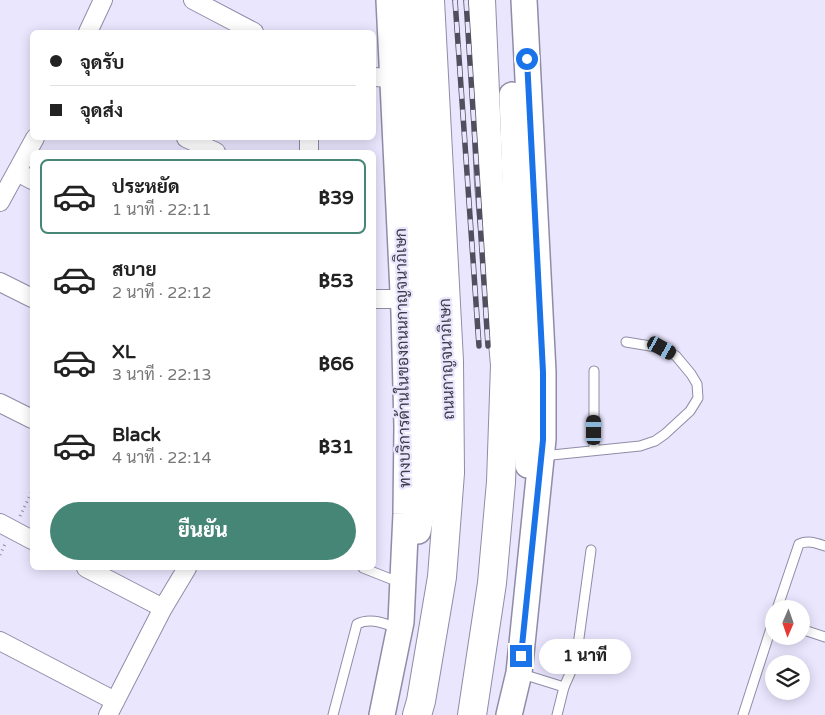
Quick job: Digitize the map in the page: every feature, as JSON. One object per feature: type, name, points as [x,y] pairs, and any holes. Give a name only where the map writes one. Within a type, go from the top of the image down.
[{"type":"highway","name":"ถนนกาญจนาภิเษก","points":[[417,715],[442,577],[450,473],[449,361],[430,0]]},
{"type":"highway","points":[[472,715],[493,574],[501,482],[505,365],[489,184],[481,0]]},
{"type":"main road","name":"ทางบริการด้านในของถนนกาญจนาภิเษก","points":[[382,715],[400,625],[406,514],[407,428],[403,299],[383,78],[389,0]]},
{"type":"main road","points":[[400,625],[423,507],[428,428],[419,117],[412,0]]},
{"type":"main road","points":[[508,0],[519,299],[533,550]]},
{"type":"main road","points":[[509,715],[519,673],[542,456],[543,372],[524,0]]},
{"type":"street","points":[[89,30],[103,0]]},
{"type":"street","points":[[199,2],[250,30]]},
{"type":"street","points":[[0,202],[34,140]]},
{"type":"street","points":[[190,140],[212,150]]},
{"type":"street","points":[[17,172],[30,179]]},
{"type":"street","points":[[0,282],[30,297]]},
{"type":"street","points":[[376,299],[403,299]]},
{"type":"street","points":[[0,403],[30,419]]},
{"type":"street","points":[[6,526],[30,539]]},
{"type":"street","points":[[90,570],[164,608]]},
{"type":"street","points":[[0,641],[112,708],[186,570]]},
{"type":"lane","points":[[542,456],[640,446],[654,441],[690,411],[698,398],[697,384],[676,356],[662,348],[626,342]]},
{"type":"lane","points":[[594,371],[594,450]]},
{"type":"lane","points":[[780,600],[799,544],[814,542],[825,546]]},
{"type":"lane","points":[[557,715],[564,687],[576,660],[592,550]]},
{"type":"lane","points":[[368,570],[401,583]]},
{"type":"lane","points":[[333,715],[357,624],[364,620],[400,625]]},
{"type":"lane","points":[[810,633],[825,637]]},
{"type":"lane","points":[[744,715],[766,645]]},
{"type":"lane","points":[[519,673],[564,687]]},
{"type":"railway","points":[[455,0],[479,346]]},
{"type":"railway","points":[[466,0],[488,346]]},
{"type":"route","points":[[521,656],[543,440],[543,372],[527,59]]}]
